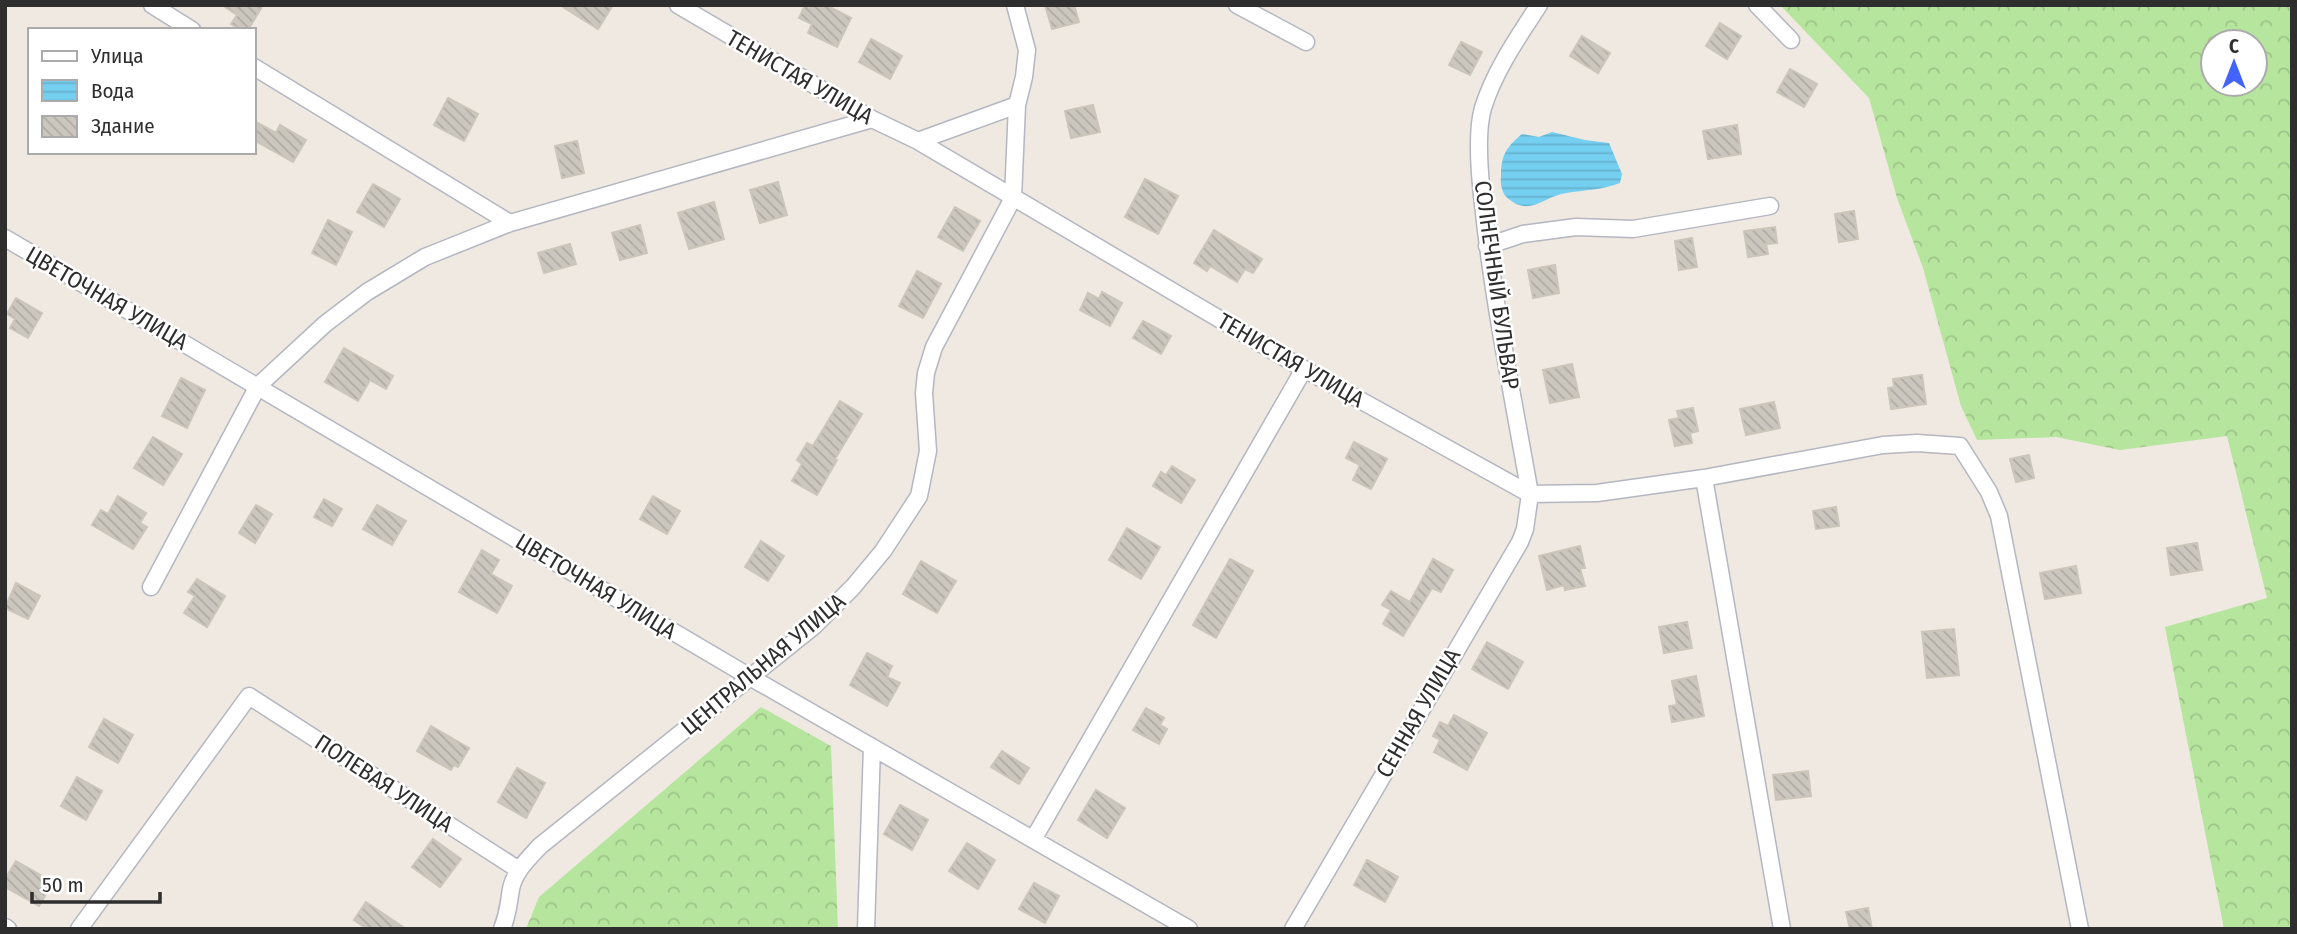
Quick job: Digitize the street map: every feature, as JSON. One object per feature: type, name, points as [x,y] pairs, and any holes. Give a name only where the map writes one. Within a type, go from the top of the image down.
[{"type":"street","points":[[152,5],[189,28]]},
{"type":"street","name":"ТЕНИСТАЯ УЛИЦА","points":[[678,5],[872,119],[918,141],[1304,369],[1530,494],[1597,493],[1704,478],[1883,445],[1917,443],[1961,446],[1989,492],[1999,516],[2080,929]]},
{"type":"street","points":[[1013,198],[1017,105],[1027,50],[1015,5]]},
{"type":"street","points":[[1237,5],[1306,42]]},
{"type":"street","name":"СОЛНЕЧНЫЙ БУЛЬВАР","points":[[1530,494],[1487,246],[1481,183],[1482,111],[1494,80],[1539,5]]},
{"type":"street","points":[[1757,5],[1791,40]]},
{"type":"street","points":[[256,68],[510,223]]},
{"type":"street","points":[[918,141],[1017,105]]},
{"type":"street","points":[[152,587],[258,386],[325,324],[366,292],[425,257],[510,223],[872,119]]},
{"type":"street","name":"ЦЕНТРАЛЬНАЯ УЛИЦА","points":[[502,929],[511,905],[511,887],[519,870],[540,846],[814,626],[853,587],[883,551],[919,496],[928,451],[924,393],[926,373],[934,347],[1013,198]]},
{"type":"street","points":[[1487,246],[1523,234],[1576,227],[1633,229],[1770,206]]},
{"type":"street","name":"ЦВЕТОЧНАЯ УЛИЦА","points":[[5,238],[750,677],[1189,929]]},
{"type":"street","points":[[1034,838],[1304,369]]},
{"type":"street","points":[[1704,478],[1782,929]]},
{"type":"street","name":"СЕННАЯ УЛИЦА","points":[[1293,929],[1520,542],[1525,529],[1530,494]]},
{"type":"street","name":"ПОЛЕВАЯ УЛИЦА","points":[[79,929],[249,695],[519,870]]},
{"type":"street","points":[[866,929],[872,747]]},
{"type":"green space","points":[[1780,5],[2292,5],[2292,929],[2224,929],[2165,627],[2267,598],[2227,436],[2120,450],[2056,437],[1977,440],[1961,406],[1923,268],[1897,198],[1869,98]]},
{"type":"green space","points":[[761,707],[831,746],[838,929],[526,929],[539,897]]},
{"type":"water","points":[[1552,132],[1609,143],[1622,174],[1620,183],[1558,195],[1531,206],[1517,204],[1507,198],[1501,183],[1503,157],[1508,148],[1522,134],[1539,137]]},
{"type":"building","points":[[222,5],[263,5],[249,28],[238,28],[231,24],[237,15]]},
{"type":"building","points":[[560,5],[613,5],[598,29]]},
{"type":"building","points":[[805,5],[826,5],[851,18],[837,47],[808,33],[812,24],[799,18]]},
{"type":"building","points":[[1045,5],[1074,5],[1079,22],[1052,29]]},
{"type":"building","points":[[1720,23],[1741,36],[1727,59],[1706,46]]},
{"type":"building","points":[[1582,36],[1610,53],[1598,73],[1570,56]]},
{"type":"building","points":[[871,39],[902,56],[890,79],[859,62]]},
{"type":"building","points":[[1461,42],[1482,52],[1470,75],[1449,65]]},
{"type":"building","points":[[1790,69],[1817,84],[1804,107],[1777,92]]},
{"type":"building","points":[[448,98],[478,114],[464,141],[434,125]]},
{"type":"building","points":[[1093,105],[1100,132],[1071,138],[1065,111]]},
{"type":"building","points":[[256,122],[276,133],[280,125],[306,140],[293,162],[256,141]]},
{"type":"building","points":[[1737,125],[1741,154],[1708,159],[1703,131]]},
{"type":"building","points":[[577,141],[584,173],[562,178],[555,146]]},
{"type":"building","points":[[1145,179],[1178,196],[1158,234],[1125,217]]},
{"type":"building","points":[[778,182],[787,215],[760,223],[750,190]]},
{"type":"building","points":[[373,184],[400,199],[384,227],[357,212]]},
{"type":"building","points":[[714,202],[724,239],[689,249],[678,213]]},
{"type":"building","points":[[955,207],[980,221],[963,251],[938,237]]},
{"type":"building","points":[[1854,211],[1858,239],[1839,242],[1835,214]]},
{"type":"building","points":[[328,220],[352,232],[336,265],[312,253]]},
{"type":"building","points":[[640,225],[647,253],[620,260],[612,233]]},
{"type":"building","points":[[1775,227],[1777,243],[1766,244],[1768,254],[1748,257],[1744,231]]},
{"type":"building","points":[[1214,230],[1262,259],[1253,273],[1245,269],[1237,282],[1210,266],[1207,271],[1194,263]]},
{"type":"building","points":[[1692,238],[1697,267],[1679,270],[1675,241]]},
{"type":"building","points":[[570,244],[576,264],[544,273],[538,253]]},
{"type":"building","points":[[1555,265],[1559,293],[1533,298],[1528,270]]},
{"type":"building","points":[[917,271],[941,284],[923,318],[899,306]]},
{"type":"building","points":[[1102,292],[1122,303],[1110,326],[1080,310],[1088,293],[1099,299]]},
{"type":"building","points":[[16,298],[42,313],[28,338],[10,328],[15,319],[7,314]]},
{"type":"building","points":[[1143,321],[1171,336],[1161,354],[1133,338]]},
{"type":"building","points":[[344,348],[393,376],[386,389],[370,380],[358,401],[325,382]]},
{"type":"building","points":[[1572,364],[1579,397],[1550,403],[1543,370]]},
{"type":"building","points":[[1922,375],[1926,404],[1891,409],[1888,388],[1894,387],[1893,379]]},
{"type":"building","points":[[181,378],[205,390],[187,428],[162,416]]},
{"type":"building","points":[[840,401],[862,414],[817,495],[792,481],[802,464],[797,460],[807,443],[813,446]]},
{"type":"building","points":[[1774,402],[1780,428],[1746,435],[1740,409]]},
{"type":"building","points":[[1693,408],[1698,431],[1690,433],[1692,443],[1675,446],[1669,420],[1679,418],[1677,411]]},
{"type":"building","points":[[153,437],[182,454],[163,485],[134,468]]},
{"type":"building","points":[[1354,442],[1387,459],[1371,489],[1353,480],[1360,465],[1346,458]]},
{"type":"building","points":[[2029,455],[2034,478],[2016,482],[2010,459]]},
{"type":"building","points":[[1172,466],[1195,480],[1181,503],[1153,486],[1161,472],[1166,475]]},
{"type":"building","points":[[118,496],[146,513],[140,523],[147,527],[133,549],[92,525],[101,510],[108,514]]},
{"type":"building","points":[[653,496],[680,511],[667,534],[640,519]]},
{"type":"building","points":[[324,499],[342,509],[332,526],[314,517]]},
{"type":"building","points":[[256,505],[272,514],[255,543],[239,533]]},
{"type":"building","points":[[377,505],[406,521],[392,545],[363,529]]},
{"type":"building","points":[[1836,507],[1839,526],[1816,529],[1813,511]]},
{"type":"building","points":[[1127,528],[1160,547],[1141,579],[1109,560]]},
{"type":"building","points":[[761,541],[784,556],[768,581],[745,567]]},
{"type":"building","points":[[2197,543],[2202,570],[2171,575],[2167,548]]},
{"type":"building","points":[[1580,546],[1585,568],[1580,568],[1585,586],[1565,590],[1564,585],[1547,590],[1539,556]]},
{"type":"building","points":[[482,550],[499,560],[491,574],[512,586],[497,613],[459,592]]},
{"type":"building","points":[[1230,559],[1253,571],[1216,638],[1193,625]]},
{"type":"building","points":[[1433,559],[1453,570],[1441,592],[1432,588],[1403,636],[1383,624],[1391,610],[1382,605],[1391,591],[1410,602]]},
{"type":"building","points":[[921,561],[956,581],[937,613],[903,594]]},
{"type":"building","points":[[2076,566],[2081,593],[2045,599],[2040,573]]},
{"type":"building","points":[[197,579],[225,596],[207,627],[184,613],[195,596],[188,592]]},
{"type":"building","points":[[16,583],[40,596],[28,619],[5,608]]},
{"type":"building","points":[[1687,622],[1692,648],[1664,653],[1659,627]]},
{"type":"building","points":[[1954,629],[1959,675],[1927,678],[1922,632]]},
{"type":"building","points":[[1487,642],[1523,662],[1508,689],[1472,669]]},
{"type":"building","points":[[867,653],[892,666],[887,677],[900,683],[887,706],[850,685]]},
{"type":"building","points":[[1696,676],[1704,716],[1672,722],[1669,706],[1677,705],[1672,681]]},
{"type":"building","points":[[1146,708],[1164,718],[1160,725],[1167,729],[1159,744],[1133,730]]},
{"type":"building","points":[[1454,715],[1487,733],[1467,770],[1434,752],[1440,740],[1433,736],[1440,722],[1448,726]]},
{"type":"building","points":[[104,719],[133,735],[118,763],[89,747]]},
{"type":"building","points":[[431,726],[469,748],[458,767],[454,765],[451,770],[417,751]]},
{"type":"building","points":[[1002,751],[1029,768],[1019,784],[991,767]]},
{"type":"building","points":[[517,768],[545,783],[526,818],[498,802]]},
{"type":"building","points":[[1808,771],[1811,796],[1776,800],[1773,775]]},
{"type":"building","points":[[77,777],[102,791],[86,820],[61,806]]},
{"type":"building","points":[[1096,790],[1125,808],[1107,838],[1078,820]]},
{"type":"building","points":[[900,805],[928,820],[912,850],[884,834]]},
{"type":"building","points":[[433,839],[461,859],[440,887],[412,867]]},
{"type":"building","points":[[967,843],[995,860],[978,889],[949,871]]},
{"type":"building","points":[[1367,860],[1398,877],[1385,902],[1354,885]]},
{"type":"building","points":[[16,861],[53,882],[39,906],[5,887],[5,879]]},
{"type":"building","points":[[1034,883],[1059,896],[1045,923],[1019,909]]},
{"type":"building","points":[[366,902],[406,929],[367,929],[354,920]]},
{"type":"building","points":[[1868,908],[1872,929],[1850,929],[1846,912]]}]
